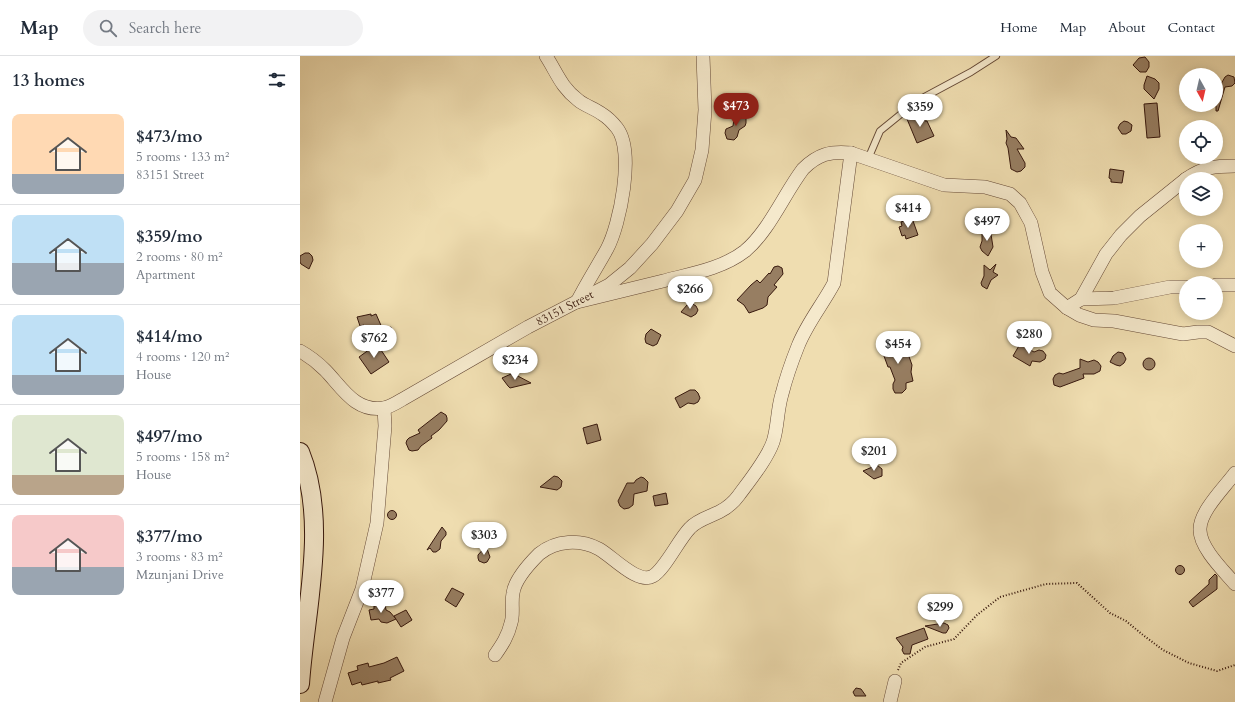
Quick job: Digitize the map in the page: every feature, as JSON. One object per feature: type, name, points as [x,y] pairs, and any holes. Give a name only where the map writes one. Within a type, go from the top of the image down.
[{"type":"main road","points":[[300,452],[312,497],[314,545],[300,684]]},
{"type":"street","points":[[546,56],[557,77],[568,92],[579,102],[602,114],[618,129],[623,139],[626,151],[620,212],[607,249],[577,302]]},
{"type":"street","name":"83151 Street","points":[[300,351],[324,370],[354,402],[363,406],[384,408],[404,399],[528,327],[609,285],[630,268],[652,244],[673,217],[695,180],[702,150],[705,110],[703,56]]},
{"type":"street","points":[[577,302],[691,273],[730,260],[745,251],[756,240],[796,178],[810,162],[818,157],[833,152],[851,153],[944,185],[985,187],[1010,194],[1020,203],[1031,223],[1042,272],[1050,293],[1067,308],[1079,315],[1094,320],[1114,321],[1183,334],[1208,332],[1235,346]]},
{"type":"street","points":[[494,655],[506,640],[512,621],[513,592],[515,585],[524,570],[543,551],[559,544],[569,543],[590,545],[600,550],[636,576],[650,577],[658,572],[690,527],[699,521],[720,512],[731,504],[738,496],[763,460],[773,442],[781,395],[798,345],[834,283],[851,153]]},
{"type":"street","points":[[1195,172],[1209,167],[1235,166]]},
{"type":"street","points":[[1067,308],[1081,299],[1106,254],[1121,235],[1140,216],[1179,185]]},
{"type":"street","points":[[1223,286],[1235,285]]},
{"type":"street","points":[[1081,299],[1114,298],[1170,287],[1179,287]]},
{"type":"street","points":[[325,702],[343,638],[362,588],[376,523],[385,426],[384,408]]},
{"type":"street","points":[[1235,473],[1206,512],[1201,522],[1200,529],[1203,541],[1211,555],[1235,584]]},
{"type":"street","points":[[890,702],[895,681]]},
{"type":"lane","points":[[868,159],[880,130],[917,101],[971,72],[996,56]]},
{"type":"path","points":[[895,681],[901,663],[925,647],[954,639],[978,615],[1000,597],[1046,584],[1077,583],[1110,613],[1126,621],[1163,650],[1189,663],[1217,671],[1235,665]]},
{"type":"building","points":[[1145,57],[1149,62],[1149,67],[1146,72],[1140,72],[1133,65],[1139,58]]},
{"type":"building","points":[[1228,75],[1234,77],[1235,83],[1232,86],[1225,87],[1223,94],[1223,80]]},
{"type":"building","points":[[1147,76],[1155,79],[1159,83],[1159,89],[1154,99],[1144,89]]},
{"type":"building","points":[[1157,103],[1160,137],[1147,138],[1144,104]]},
{"type":"building","points":[[920,111],[925,121],[927,121],[934,136],[917,143],[907,119]]},
{"type":"building","points":[[746,113],[745,126],[739,130],[737,137],[734,140],[727,139],[725,133],[726,129],[733,126],[734,119],[737,116]]},
{"type":"building","points":[[1124,121],[1132,125],[1131,131],[1126,134],[1122,134],[1118,128]]},
{"type":"building","points":[[1006,130],[1011,137],[1016,138],[1024,149],[1017,149],[1025,163],[1025,167],[1021,171],[1017,172],[1011,169],[1006,143]]},
{"type":"building","points":[[1110,169],[1124,171],[1122,183],[1111,182],[1111,179],[1109,178]]},
{"type":"building","points":[[912,218],[918,235],[906,239],[905,235],[902,236],[899,227],[902,226],[901,222]]},
{"type":"building","points":[[990,228],[993,247],[988,256],[980,247],[982,241],[982,229]]},
{"type":"building","points":[[305,253],[309,253],[313,260],[309,269],[300,262],[300,256]]},
{"type":"building","points":[[996,264],[993,272],[998,275],[991,280],[987,289],[982,286],[981,283],[984,276],[984,265],[990,270]]},
{"type":"building","points":[[778,266],[782,268],[783,274],[774,285],[777,287],[768,297],[767,305],[749,313],[744,305],[737,300],[757,280],[760,283],[769,273],[770,274],[774,267]]},
{"type":"building","points":[[691,303],[696,306],[698,310],[696,314],[691,317],[681,312]]},
{"type":"building","points":[[371,314],[371,316],[376,314],[383,330],[391,327],[395,336],[371,345],[364,325],[360,326],[357,317]]},
{"type":"building","points":[[651,329],[661,335],[657,344],[653,346],[646,343],[645,339],[646,334]]},
{"type":"building","points":[[884,341],[888,341],[893,346],[902,344],[903,349],[906,348],[912,365],[911,372],[913,381],[906,383],[906,389],[902,393],[895,393],[893,384],[895,380],[884,356],[879,351],[880,344]]},
{"type":"building","points":[[377,344],[389,362],[371,374],[359,357]]},
{"type":"building","points":[[1020,344],[1034,352],[1039,350],[1043,351],[1046,355],[1045,359],[1040,362],[1032,361],[1030,366],[1013,356]]},
{"type":"building","points":[[1118,352],[1123,353],[1126,359],[1120,366],[1110,362],[1113,356]]},
{"type":"building","points":[[1147,358],[1151,358],[1155,364],[1151,370],[1147,370],[1143,366],[1143,362]]},
{"type":"building","points":[[1080,359],[1088,362],[1094,360],[1098,362],[1101,366],[1100,371],[1094,374],[1083,374],[1084,378],[1060,387],[1054,385],[1053,379],[1055,375],[1080,368]]},
{"type":"building","points":[[514,374],[531,383],[510,388],[502,378]]},
{"type":"building","points":[[690,390],[695,390],[698,393],[700,398],[698,402],[694,404],[688,403],[680,408],[675,398]]},
{"type":"building","points":[[441,412],[446,415],[447,421],[431,436],[432,438],[418,450],[409,450],[406,443],[407,440],[420,433],[418,430]]},
{"type":"building","points":[[597,424],[601,440],[587,444],[583,428]]},
{"type":"building","points":[[877,465],[882,469],[882,476],[874,479],[863,471]]},
{"type":"building","points":[[554,476],[558,477],[562,481],[561,487],[557,490],[540,487]]},
{"type":"building","points":[[641,477],[648,482],[647,491],[634,494],[633,505],[624,509],[620,506],[618,501],[627,483],[634,483]]},
{"type":"building","points":[[666,493],[668,504],[655,506],[653,496]]},
{"type":"building","points":[[390,511],[394,511],[396,515],[394,519],[390,519],[388,517],[388,513]]},
{"type":"building","points":[[442,527],[446,532],[446,535],[441,541],[440,549],[436,552],[433,552],[430,548],[427,550]]},
{"type":"building","points":[[486,546],[490,557],[487,562],[484,563],[479,561],[478,555]]},
{"type":"building","points":[[1180,565],[1185,570],[1180,575],[1175,570]]},
{"type":"building","points":[[1215,574],[1217,576],[1217,589],[1193,607],[1189,602],[1209,584],[1209,580]]},
{"type":"building","points":[[452,588],[464,594],[456,607],[445,600]]},
{"type":"building","points":[[385,604],[386,610],[396,619],[387,623],[381,622],[379,619],[371,620],[369,610],[374,609],[374,606]]},
{"type":"building","points":[[406,610],[412,620],[401,627],[394,616]]},
{"type":"building","points":[[944,623],[948,625],[949,628],[946,633],[925,626]]},
{"type":"building","points":[[924,628],[928,639],[912,645],[910,654],[904,654],[902,650],[903,647],[896,638]]},
{"type":"building","points":[[397,657],[404,671],[390,678],[391,680],[378,683],[378,681],[362,685],[361,682],[352,685],[348,673],[358,670],[357,666],[368,663],[369,667],[384,663]]},
{"type":"building","points":[[856,688],[861,689],[866,696],[855,696],[853,692]]}]
